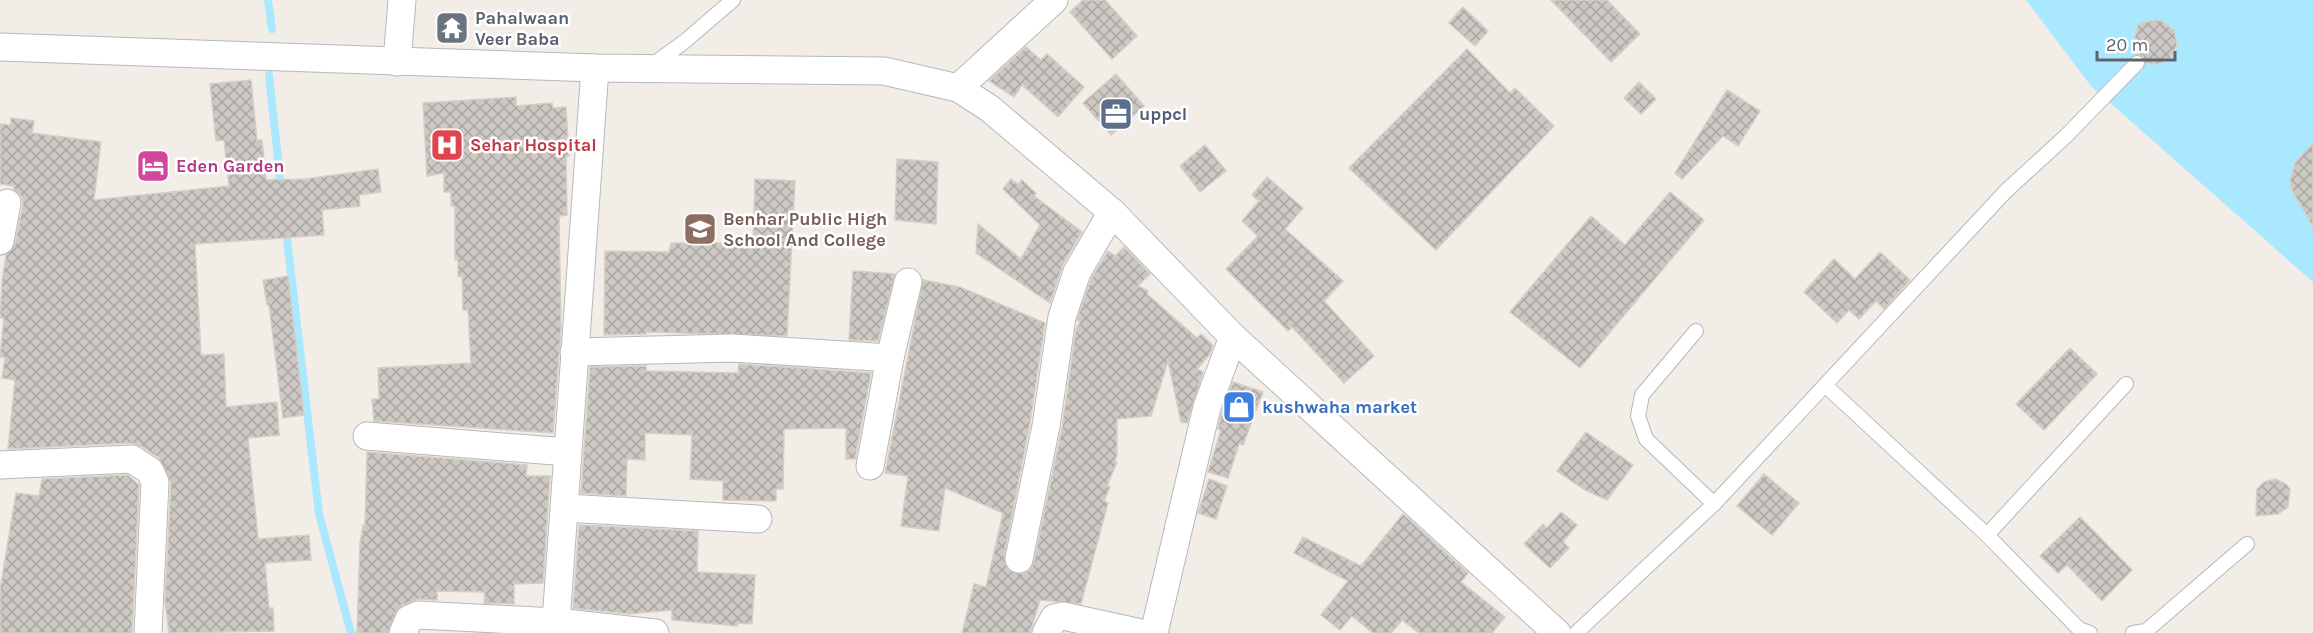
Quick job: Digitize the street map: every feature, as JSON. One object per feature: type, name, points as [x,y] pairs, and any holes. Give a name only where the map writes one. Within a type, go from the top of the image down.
[{"type":"street","points":[[397,62],[402,0]]},
{"type":"street","points":[[958,87],[1054,0]]},
{"type":"street","points":[[0,47],[595,68],[884,71],[958,87],[989,108],[1112,212],[1233,338],[1557,633]]},
{"type":"street","points":[[556,622],[595,68]]},
{"type":"street","points":[[0,241],[7,203]]},
{"type":"street","points":[[1019,559],[1046,426],[1062,317],[1077,272],[1112,212]]},
{"type":"street","points":[[870,466],[890,358],[908,282]]},
{"type":"street","points":[[1154,633],[1207,407],[1233,338]]},
{"type":"street","points":[[574,352],[734,348],[890,358]]},
{"type":"street","points":[[367,436],[567,452]]},
{"type":"street","points":[[0,465],[132,459],[150,471],[154,482],[154,513],[148,633]]},
{"type":"street","points":[[565,508],[758,519]]},
{"type":"street","points":[[403,633],[409,619],[418,615],[556,622],[655,633]]},
{"type":"street","points":[[1046,633],[1054,618],[1063,616],[1141,633]]},
{"type":"lane","points":[[647,69],[684,42],[733,0]]},
{"type":"lane","points":[[1576,633],[1714,504],[2006,190],[2066,136],[2137,63]]},
{"type":"lane","points":[[1696,331],[1642,395],[1638,416],[1646,439],[1714,504]]},
{"type":"lane","points":[[1988,535],[2126,384]]},
{"type":"lane","points":[[1825,385],[1988,535],[2079,629],[2090,633]]},
{"type":"lane","points":[[2143,632],[2247,544]]},
{"type":"water","points":[[2026,0],[2313,0],[2313,282],[2091,86]]},
{"type":"building","points":[[1083,0],[1105,0],[1137,36],[1112,59],[1070,12]]},
{"type":"building","points":[[1551,0],[1607,0],[1640,34],[1611,62]]},
{"type":"building","points":[[1463,7],[1488,31],[1475,46],[1449,23]]},
{"type":"building","points":[[2154,20],[2161,21],[2174,30],[2177,45],[2170,58],[2158,64],[2146,63],[2143,56],[2136,54],[2133,45],[2138,24]]},
{"type":"building","points":[[1026,47],[1041,60],[1047,54],[1084,87],[1058,117],[1022,85],[1014,97],[989,81]]},
{"type":"building","points":[[1467,49],[1510,93],[1515,88],[1554,126],[1436,250],[1349,168]]},
{"type":"building","points":[[1116,74],[1144,106],[1111,135],[1083,103]]},
{"type":"building","points":[[251,80],[257,140],[262,140],[266,180],[305,179],[378,169],[381,192],[359,195],[360,206],[322,210],[324,235],[195,244],[201,355],[224,354],[226,407],[277,402],[279,435],[248,438],[258,539],[309,535],[311,560],[265,563],[269,608],[273,608],[274,631],[169,633],[165,601],[171,483],[159,458],[141,446],[131,443],[8,449],[15,380],[2,378],[5,357],[0,357],[4,318],[0,318],[2,281],[6,255],[15,244],[23,205],[22,197],[14,186],[0,184],[0,124],[11,125],[11,118],[34,121],[32,133],[101,142],[94,200],[229,186],[224,140],[216,141],[210,84]]},
{"type":"building","points":[[1639,82],[1656,99],[1641,114],[1624,98]]},
{"type":"building","points":[[1727,90],[1760,111],[1738,146],[1723,136],[1682,179],[1675,173]]},
{"type":"building","points":[[516,97],[516,106],[552,103],[553,108],[566,107],[569,156],[566,156],[567,215],[559,216],[561,328],[553,433],[374,421],[372,399],[379,399],[378,368],[471,363],[468,310],[463,310],[462,276],[458,277],[458,259],[455,260],[455,206],[451,206],[451,192],[444,192],[444,173],[427,176],[423,103]]},
{"type":"building","points":[[2313,143],[2313,227],[2292,190],[2290,181],[2295,163]]},
{"type":"building","points":[[1205,145],[1226,171],[1200,192],[1180,166]]},
{"type":"building","points":[[897,159],[938,162],[936,224],[895,220]]},
{"type":"building","points":[[1267,177],[1303,208],[1285,229],[1343,281],[1324,301],[1374,356],[1344,383],[1292,327],[1288,331],[1226,269],[1258,236],[1242,221],[1259,201],[1252,195]]},
{"type":"building","points":[[755,179],[795,181],[787,336],[646,332],[646,334],[604,335],[605,251],[669,252],[671,243],[753,243]]},
{"type":"building","points":[[1011,179],[1018,184],[1022,180],[1036,193],[1034,196],[1082,232],[1063,264],[1050,303],[976,253],[978,224],[1021,259],[1040,225],[1003,189]]},
{"type":"building","points":[[1670,192],[1704,220],[1580,368],[1510,312],[1591,216],[1625,245]]},
{"type":"building","points":[[1124,247],[1150,274],[1138,286],[1148,291],[1147,294],[1197,338],[1201,334],[1213,345],[1210,354],[1197,369],[1203,372],[1187,423],[1181,422],[1168,361],[1151,416],[1117,419],[1115,461],[1117,462],[1107,486],[1110,487],[1104,501],[1108,503],[1081,604],[1040,600],[1030,633],[962,633],[974,584],[986,587],[1003,513],[945,488],[939,531],[901,526],[908,476],[885,473],[923,280],[960,287],[1045,323],[1030,423],[1004,556],[1008,570],[1023,574],[1030,570],[1034,562],[1062,428],[1076,329],[1080,322],[1077,320],[1091,279],[1108,251],[1115,256]]},
{"type":"building","points":[[1880,252],[1910,280],[1884,309],[1876,301],[1859,319],[1849,310],[1837,323],[1804,292],[1834,259],[1855,279]]},
{"type":"building","points":[[853,271],[895,274],[878,341],[849,340]]},
{"type":"building","points":[[288,276],[304,415],[283,418],[269,305],[267,305],[263,280]]},
{"type":"building","points":[[2070,348],[2097,374],[2044,430],[2016,404]]},
{"type":"building","points":[[739,364],[871,373],[855,459],[846,459],[846,428],[784,429],[783,489],[776,489],[776,501],[723,500],[723,481],[690,479],[692,435],[645,433],[645,460],[627,459],[626,496],[581,493],[590,367],[646,366],[646,371],[738,373]]},
{"type":"building","points":[[1233,382],[1263,392],[1243,445],[1239,444],[1228,478],[1208,472],[1221,430],[1218,429],[1222,412]]},
{"type":"building","points":[[1586,432],[1633,465],[1607,500],[1585,490],[1557,471]]},
{"type":"building","points":[[367,452],[527,465],[526,476],[550,476],[543,583],[514,584],[514,604],[484,603],[485,592],[437,591],[437,600],[418,599],[402,605],[395,613],[388,633],[357,633],[360,543],[363,525],[365,525]]},
{"type":"building","points":[[1764,474],[1799,503],[1772,535],[1737,506]]},
{"type":"building","points":[[128,475],[139,485],[132,633],[0,633],[0,590],[16,493],[39,496],[42,479]]},
{"type":"building","points":[[1209,479],[1227,486],[1216,519],[1198,513]]},
{"type":"building","points":[[2275,479],[2286,484],[2290,489],[2288,507],[2278,514],[2256,516],[2257,489],[2264,482]]},
{"type":"building","points":[[1561,512],[1577,525],[1563,542],[1569,548],[1550,568],[1524,544],[1543,524],[1547,528]]},
{"type":"building","points":[[1403,514],[1468,573],[1461,582],[1505,617],[1492,633],[1419,633],[1402,620],[1391,633],[1373,633],[1352,616],[1340,630],[1321,615],[1348,581],[1294,553],[1303,537],[1361,566]]},
{"type":"building","points":[[2080,517],[2132,570],[2102,601],[2067,565],[2058,573],[2040,556]]},
{"type":"building","points":[[579,525],[698,531],[697,572],[755,575],[752,624],[738,623],[737,626],[672,620],[672,610],[629,614],[573,608]]},
{"type":"waterway","points":[[268,0],[272,29]]},
{"type":"waterway","points":[[269,75],[281,188]]},
{"type":"waterway","points":[[286,230],[319,514],[351,633]]},
{"type":"place","name":"Pahalwaan Veer Baba","points":[[452,28]]},
{"type":"place","name":"uppcl","points":[[1116,114]]},
{"type":"place","name":"Sehar Hospital","points":[[447,145]]},
{"type":"place","name":"Eden Garden","points":[[153,166]]},
{"type":"place","name":"Benhar Public High School And College","points":[[700,229]]},
{"type":"place","name":"kushwaha market","points":[[1239,407]]}]
